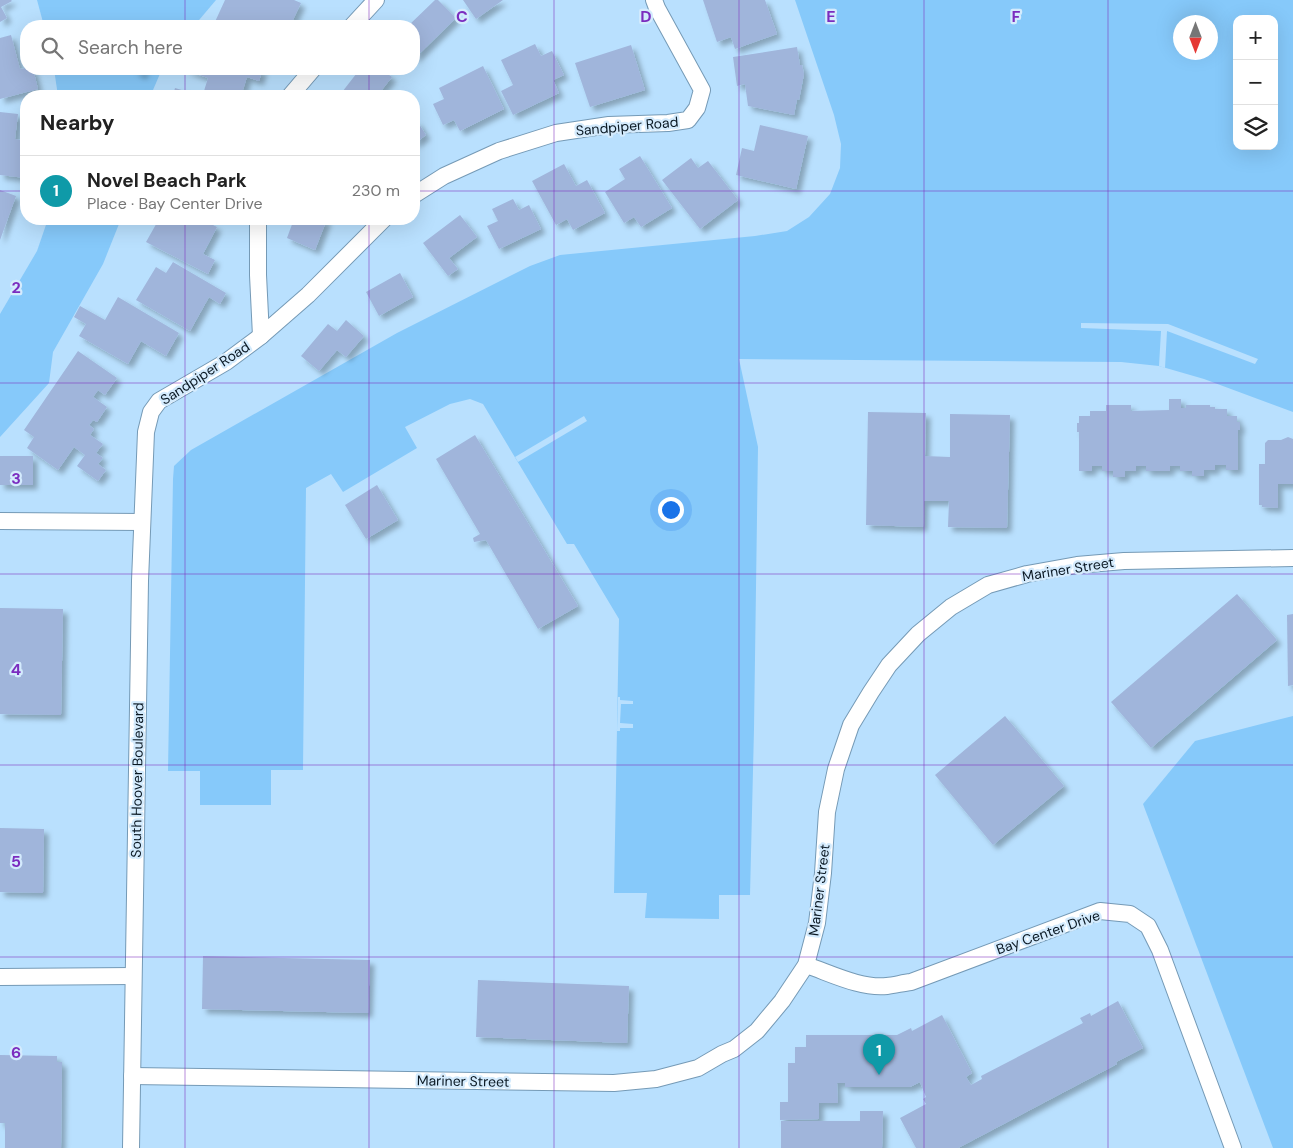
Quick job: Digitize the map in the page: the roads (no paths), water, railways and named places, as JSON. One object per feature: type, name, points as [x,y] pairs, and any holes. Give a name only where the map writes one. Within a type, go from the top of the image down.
[{"type":"street","points":[[358,20],[376,0]]},
{"type":"street","name":"Sandpiper Road","points":[[420,191],[444,176],[499,151],[556,133],[609,125],[668,123],[688,120],[697,108],[702,90],[654,0]]},
{"type":"street","points":[[295,90],[307,75]]},
{"type":"street","name":"Sandpiper Road","points":[[258,225],[261,336]]},
{"type":"street","name":"Sandpiper Road","points":[[151,412],[159,401],[226,362],[261,336],[308,296],[378,225]]},
{"type":"street","name":"South Hoover Boulevard","points":[[131,1148],[142,522],[146,432],[151,412]]},
{"type":"street","points":[[0,520],[142,522]]},
{"type":"street","name":"Mariner Street","points":[[132,1076],[614,1083],[656,1079],[698,1068],[734,1049],[757,1031],[782,1002],[806,965],[817,923],[827,812],[836,769],[851,725],[871,692],[889,665],[918,634],[951,607],[988,585],[1028,574],[1077,565],[1124,560],[1293,558]]},
{"type":"street","name":"Bay Center Drive","points":[[806,965],[870,986],[886,986],[911,982],[1100,912],[1130,914],[1148,926],[1160,950],[1233,1148]]},
{"type":"street","points":[[0,977],[133,976]]},
{"type":"water","points":[[37,0],[216,0],[199,20],[42,20]]},
{"type":"water","points":[[795,0],[1293,0],[1293,412],[1204,379],[1159,366],[1121,362],[739,359],[758,447],[750,895],[719,895],[719,919],[645,918],[647,893],[614,893],[619,619],[574,544],[567,544],[483,404],[470,399],[450,404],[405,427],[417,448],[343,492],[331,474],[306,488],[303,770],[271,770],[271,805],[200,805],[200,771],[168,771],[174,466],[191,450],[397,333],[530,266],[560,255],[755,236],[787,231],[809,217],[830,194],[840,168],[841,144],[834,115]]},
{"type":"water","points":[[55,75],[159,75],[153,90],[57,90]]},
{"type":"water","points":[[46,225],[119,225],[103,264],[53,352],[49,383],[0,437],[0,314],[37,251]]},
{"type":"water","points":[[1293,716],[1293,1148],[1273,1148],[1143,804],[1195,741]]},
{"type":"place","name":"Novel Beach Park","points":[[879,1075]]}]
